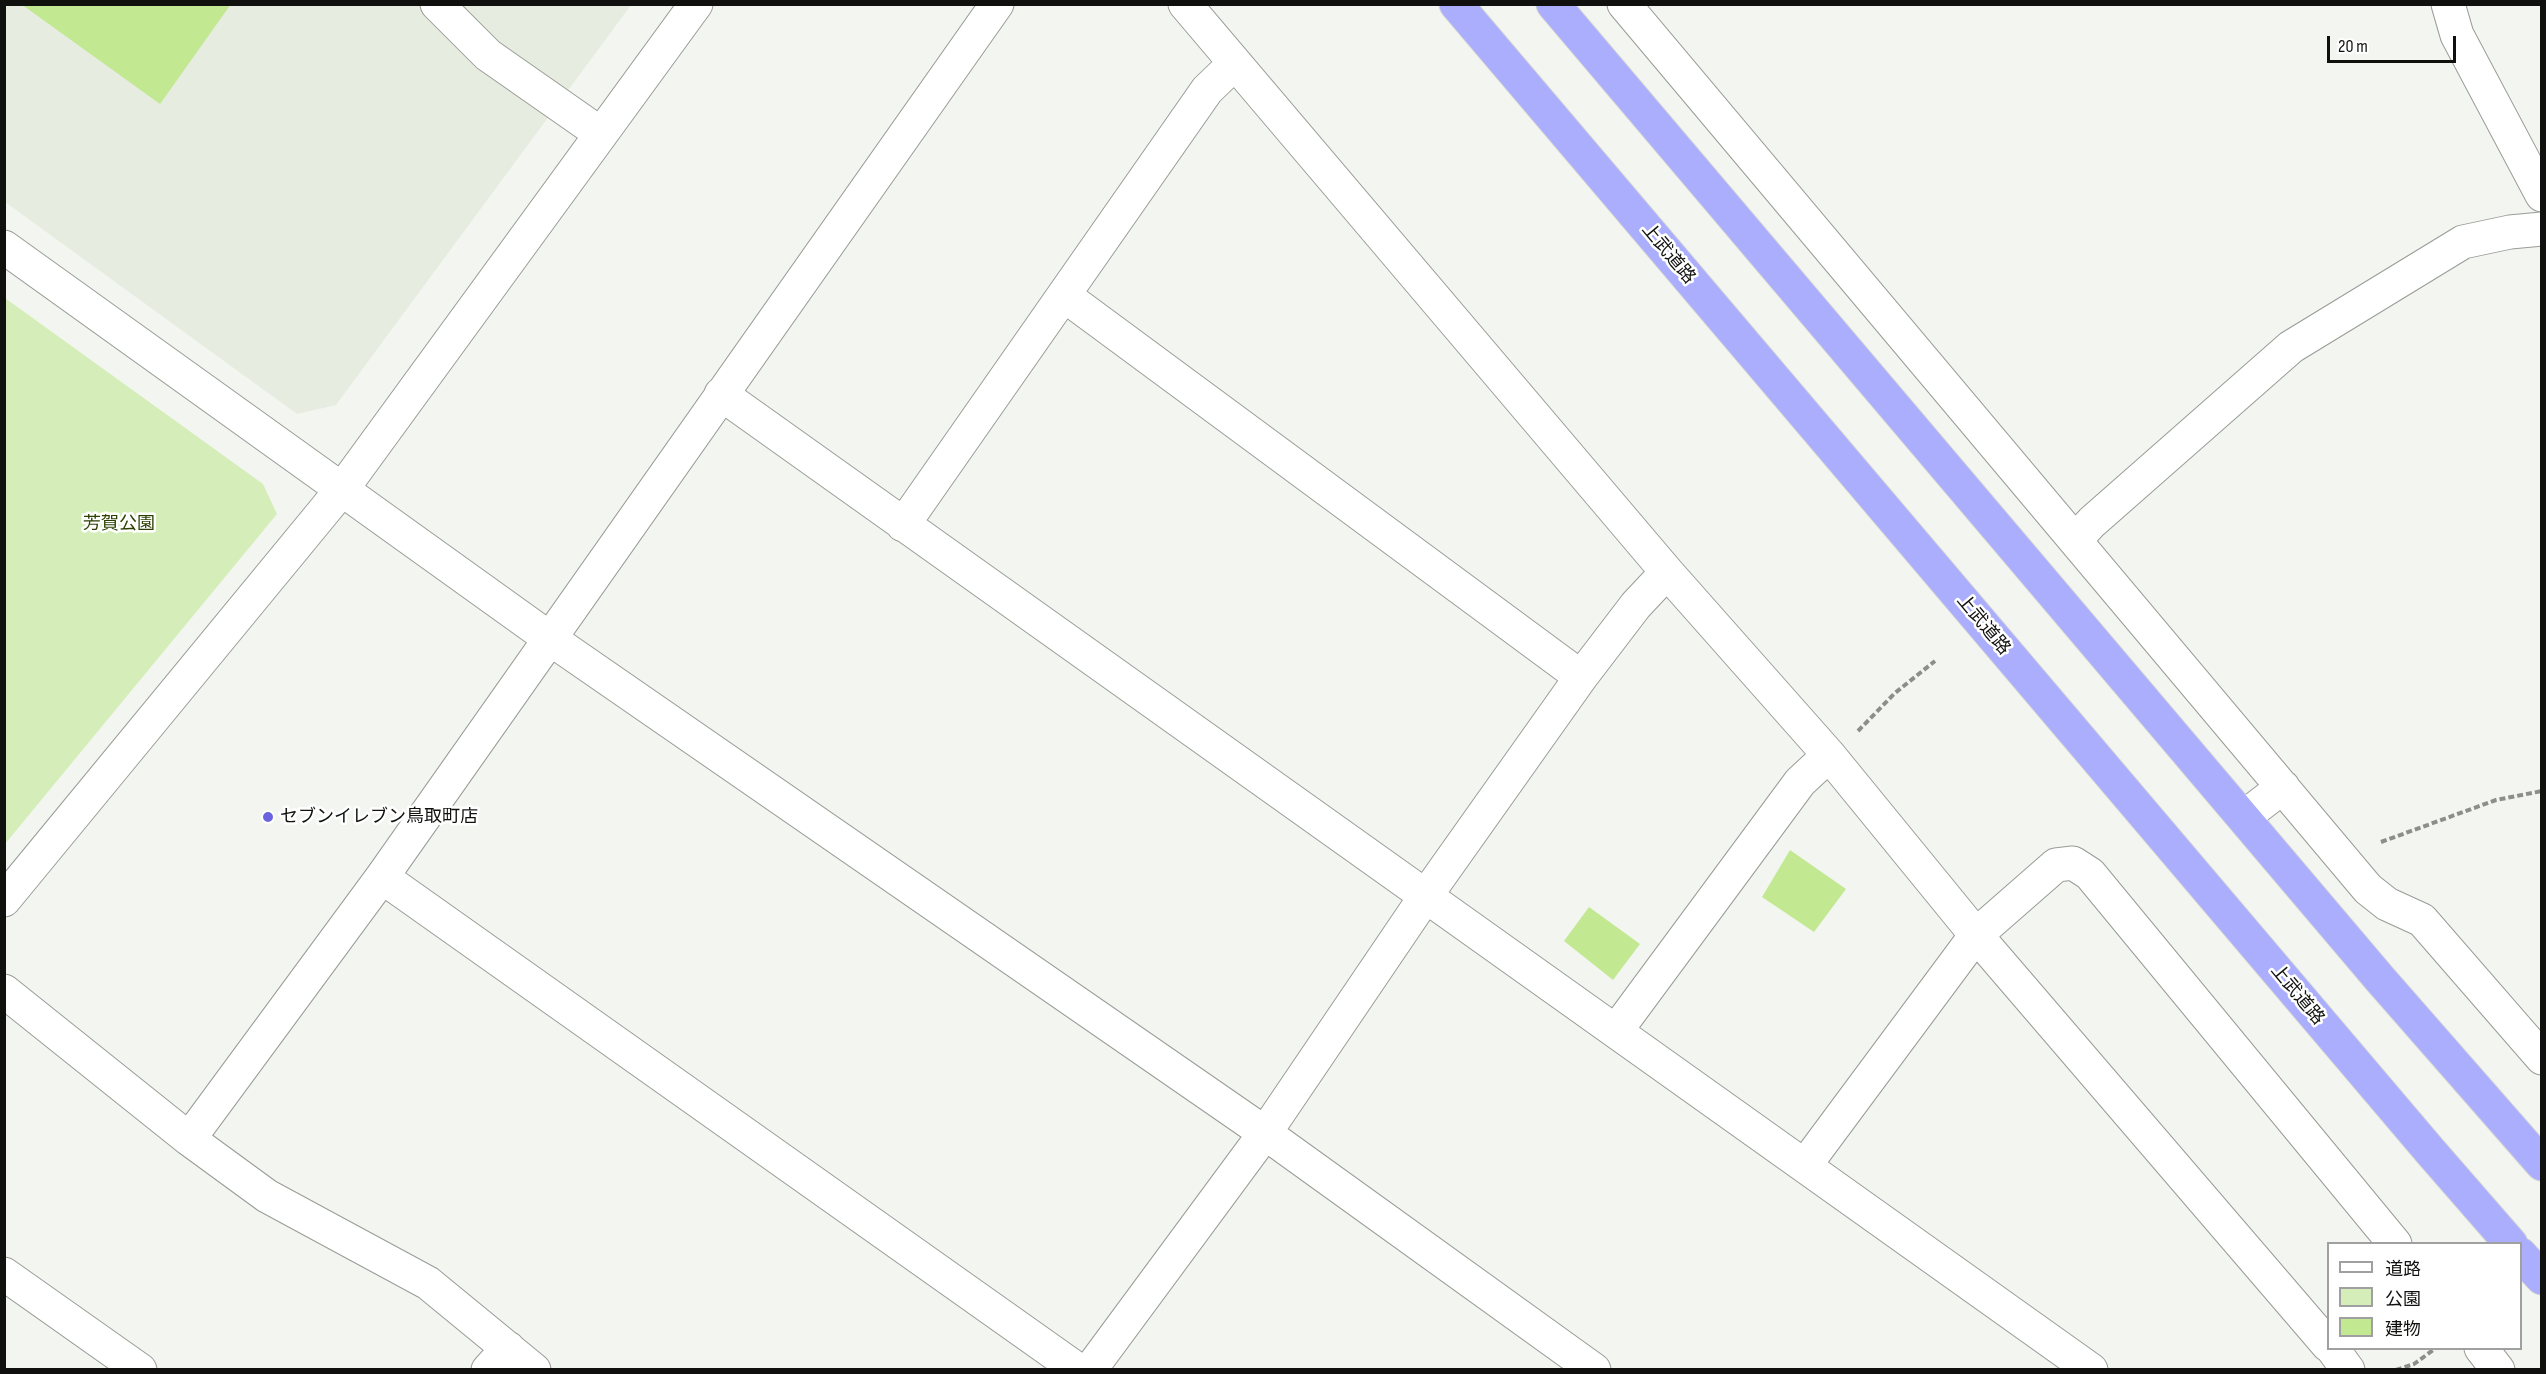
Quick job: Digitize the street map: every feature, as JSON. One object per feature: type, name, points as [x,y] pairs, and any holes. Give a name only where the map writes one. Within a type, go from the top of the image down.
[{"type":"highway","name":"上武道路","points":[[1456,4],[2509,1242]]},
{"type":"highway","points":[[1553,4],[2380,979],[2541,1164]]},
{"type":"highway","points":[[2522,1256],[2541,1278]]},
{"type":"street","points":[[437,4],[488,55],[601,134]]},
{"type":"street","points":[[4,900],[343,488],[696,4]]},
{"type":"street","points":[[189,1139],[382,877],[997,4]]},
{"type":"street","points":[[1185,4],[1667,572],[1829,755],[1976,935],[2327,1344]]},
{"type":"street","points":[[1624,4],[2368,889],[2387,904],[2422,920],[2541,1058]]},
{"type":"street","points":[[2448,4],[2457,36],[2541,195]]},
{"type":"street","points":[[903,525],[1208,90],[1235,63]]},
{"type":"street","points":[[2075,540],[2092,522],[2291,347],[2463,242],[2510,232],[2541,229]]},
{"type":"street","points":[[4,247],[549,638],[1264,1133],[1594,1370]]},
{"type":"street","points":[[1065,296],[1581,677]]},
{"type":"street","points":[[721,394],[1425,897],[1806,1164],[2091,1370]]},
{"type":"street","points":[[1090,1370],[1264,1133],[1425,897],[1581,677],[1636,605],[1667,572]]},
{"type":"street","points":[[1616,1031],[1800,782],[1829,755]]},
{"type":"street","points":[[2244,817],[2283,788]]},
{"type":"street","points":[[1806,1164],[1976,935],[2056,865],[2073,863],[2090,874],[2393,1242]]},
{"type":"street","points":[[382,877],[1078,1370]]},
{"type":"street","points":[[4,992],[189,1139],[267,1196],[428,1283],[498,1359],[534,1370]]},
{"type":"street","points":[[5,1275],[140,1370]]},
{"type":"street","points":[[2333,1350],[2348,1370]]},
{"type":"street","points":[[2483,1350],[2498,1370]]},
{"type":"path","points":[[1855,734],[1896,693],[1935,661]]},
{"type":"path","points":[[2341,857],[2496,800],[2541,791]]},
{"type":"path","points":[[2396,1370],[2414,1364],[2433,1350]]},
{"type":"shaded area","points":[[5,5],[631,5],[336,405],[297,414],[5,202]]},
{"type":"green space","name":"芳賀公園","points":[[5,298],[263,484],[277,514],[5,844]]},
{"type":"building","points":[[21,4],[231,4],[160,104]]},
{"type":"building","points":[[1790,850],[1846,889],[1814,932],[1762,897]]},
{"type":"building","points":[[1589,907],[1640,944],[1613,980],[1564,941]]},
{"type":"place","name":"セブンイレブン鳥取町店","points":[[268,817]]}]
